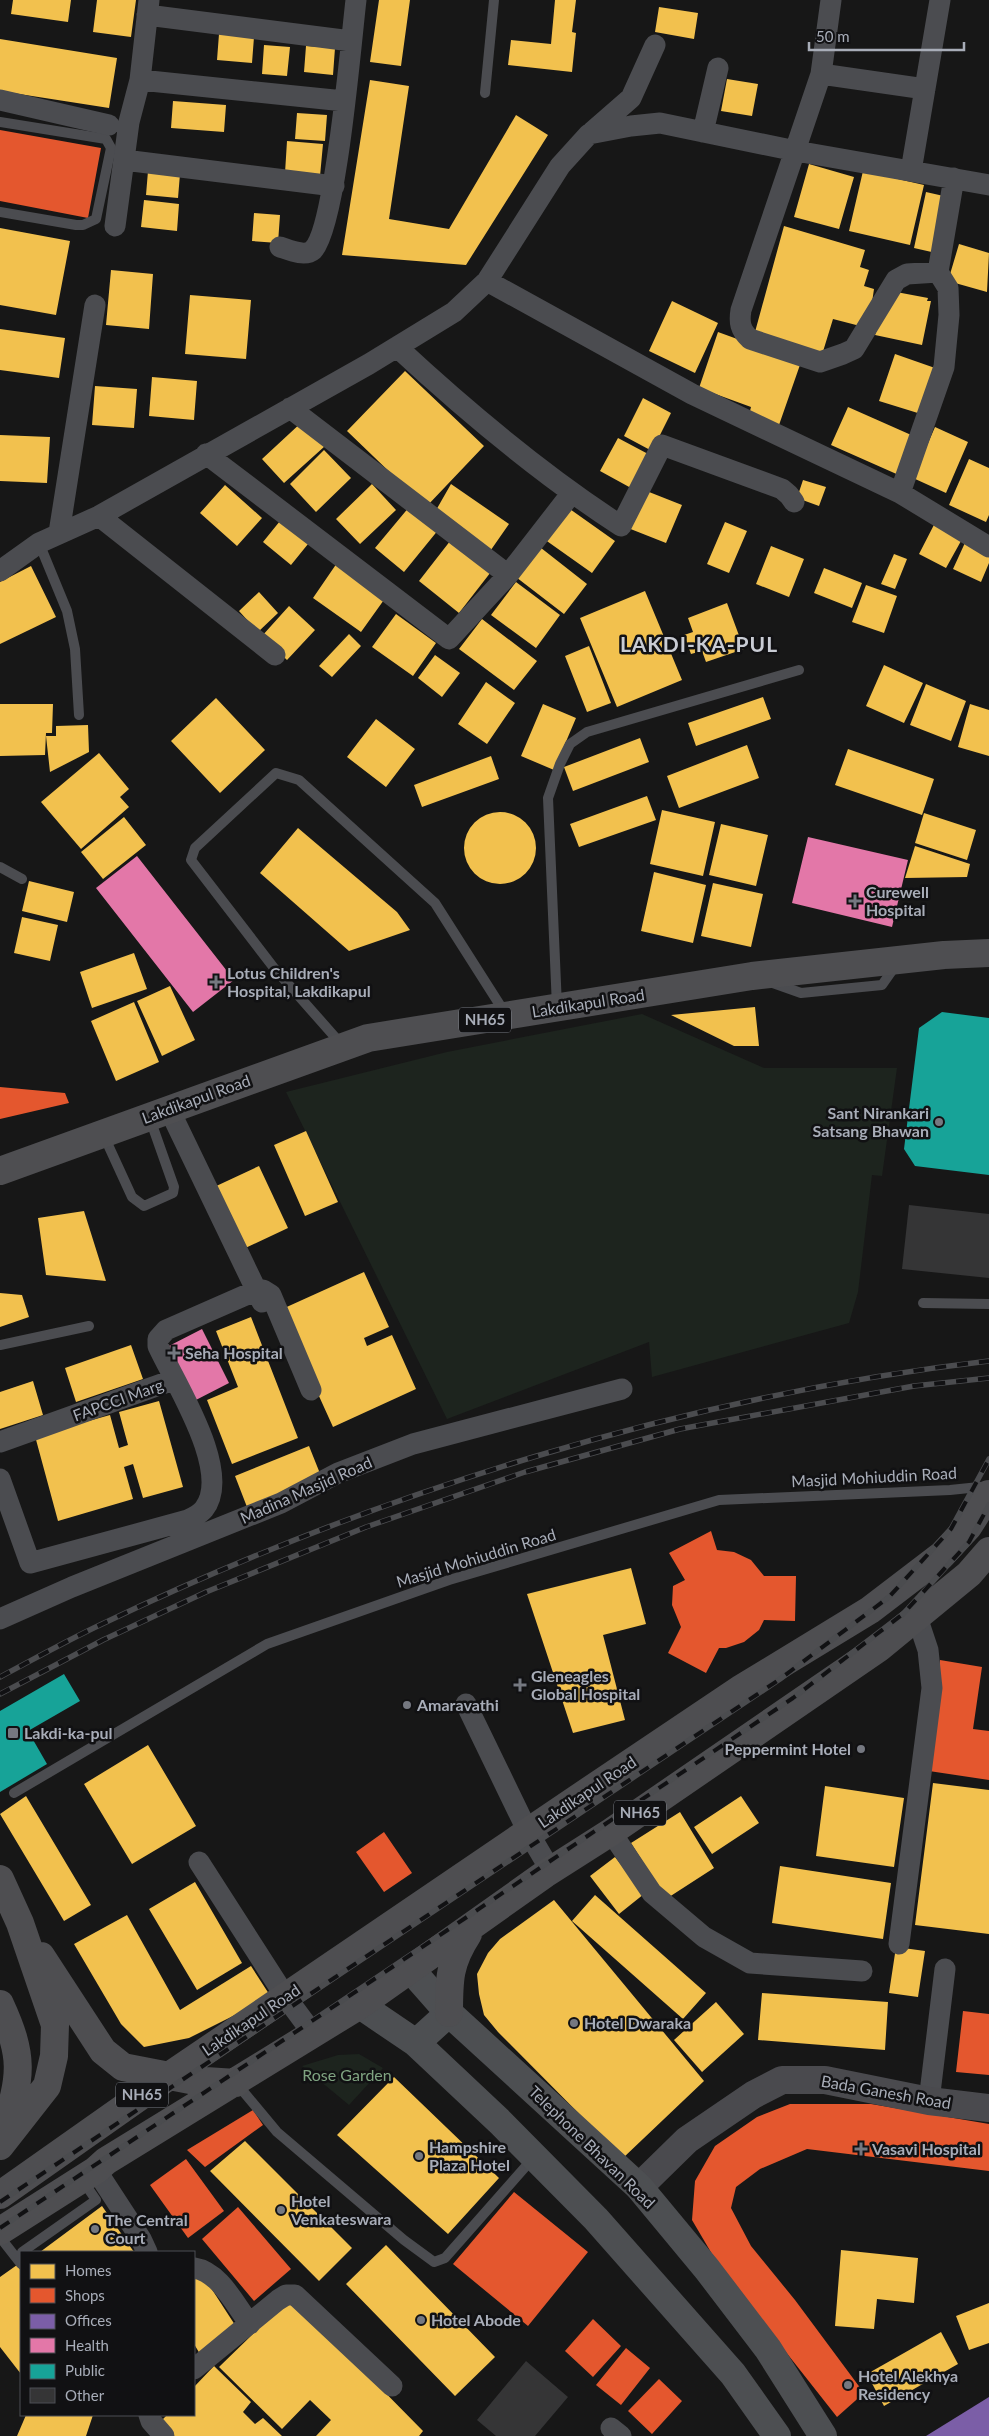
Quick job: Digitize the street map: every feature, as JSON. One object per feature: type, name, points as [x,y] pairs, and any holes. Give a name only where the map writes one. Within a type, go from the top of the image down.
[{"type":"highway","name":"Lakdikapul Road","points":[[0,1171],[368,1038],[752,976],[899,960],[989,953]]},
{"type":"highway","name":"Lakdikapul Road","points":[[0,2195],[285,1996],[742,1688],[870,1610],[942,1555],[968,1527],[989,1494]]},
{"type":"highway","name":"NH65","points":[[0,2231],[91,2183],[106,2161],[314,2035],[412,1971],[551,1871],[880,1648],[969,1574],[987,1556]]},
{"type":"highway","name":"Lakdikapul Road","points":[[0,1879],[20,1923],[54,2025],[54,2056],[47,2086],[0,2146]]},
{"type":"highway","name":"Lakdikapul Road","points":[[20,1923],[103,2051],[123,2066],[190,2080],[236,2083]]},
{"type":"highway","points":[[449,2013],[449,1978],[453,1960],[471,1928]]},
{"type":"highway","points":[[0,2004],[14,2034],[19,2062],[14,2098],[0,2141]]},
{"type":"main road","name":"Telephone Bhavan Road","points":[[412,1971],[449,2013],[639,2187],[707,2269],[768,2349],[823,2436]]},
{"type":"main road","points":[[360,2005],[416,2043],[596,2219],[727,2367],[777,2436]]},
{"type":"main road","points":[[416,2043],[449,2013]]},
{"type":"street","points":[[280,247],[305,254],[313,250],[320,237],[334,186],[356,0]]},
{"type":"street","points":[[831,0],[821,74],[741,310],[739,322],[743,333],[750,339],[820,362],[854,349],[896,280],[907,274],[938,272]]},
{"type":"street","points":[[911,171],[940,0]]},
{"type":"street","points":[[115,226],[129,122],[140,80],[148,8],[351,41]]},
{"type":"street","points":[[0,571],[39,543],[99,516],[397,347],[454,312],[487,281],[560,166],[589,134],[631,98],[655,45]]},
{"type":"street","points":[[703,132],[718,68]]},
{"type":"street","points":[[821,74],[925,89]]},
{"type":"street","points":[[140,80],[344,101]]},
{"type":"street","points":[[0,100],[110,125]]},
{"type":"street","points":[[589,134],[630,126],[660,123],[796,151],[989,185]]},
{"type":"street","points":[[124,160],[334,186]]},
{"type":"street","points":[[900,493],[944,367],[949,315],[948,288],[938,272],[954,178]]},
{"type":"street","points":[[487,281],[692,394],[900,493],[989,547]]},
{"type":"street","points":[[59,533],[94,305]]},
{"type":"street","points":[[397,347],[440,387],[571,494],[621,526],[662,445],[782,489],[794,502]]},
{"type":"street","points":[[290,408],[508,575]]},
{"type":"street","points":[[206,454],[449,640],[508,575],[571,494]]},
{"type":"street","points":[[99,516],[275,655]]},
{"type":"street","points":[[159,1112],[257,1290],[307,1397]]},
{"type":"street","name":"FAPCCI Marg","points":[[0,1442],[173,1380],[158,1346],[158,1339],[162,1333],[257,1290]]},
{"type":"street","points":[[0,1479],[30,1563],[188,1520],[201,1513],[206,1508],[211,1492],[213,1471],[201,1433],[173,1380]]},
{"type":"street","name":"Madina Masjid Road","points":[[0,1619],[72,1587],[281,1503],[338,1473],[413,1444],[622,1389]]},
{"type":"street","points":[[899,1944],[932,1688],[928,1650],[917,1617]]},
{"type":"street","points":[[466,1704],[528,1832],[551,1871]]},
{"type":"street","points":[[611,1832],[652,1893],[704,1937],[750,1963],[862,1971]]},
{"type":"street","points":[[199,1862],[285,1996],[314,2035]]},
{"type":"street","points":[[929,2101],[945,1969]]},
{"type":"street","name":"Bada Ganesh Road","points":[[639,2187],[687,2140],[753,2095],[782,2080],[825,2080],[929,2101],[989,2108]]},
{"type":"street","points":[[91,2183],[142,2239],[148,2251]]},
{"type":"street","points":[[195,2268],[203,2269],[216,2278],[250,2324]]},
{"type":"street","points":[[196,2362],[250,2324],[278,2300],[286,2296],[295,2295],[392,2386]]},
{"type":"street","points":[[149,2416],[151,2421],[164,2436]]},
{"type":"lane","points":[[485,93],[494,0]]},
{"type":"lane","points":[[0,122],[106,139],[111,148],[96,219],[83,225],[76,225],[0,212]]},
{"type":"lane","points":[[39,543],[68,611],[75,649],[79,715]]},
{"type":"lane","points":[[557,1009],[548,798],[560,764],[570,744],[587,732],[798,670]]},
{"type":"lane","points":[[343,1047],[274,968],[190,860],[195,848],[276,773],[299,780],[434,903],[507,1016]]},
{"type":"lane","points":[[0,867],[22,879]]},
{"type":"lane","points":[[102,1133],[132,1197],[144,1206],[173,1193],[174,1187],[159,1112]]},
{"type":"lane","points":[[923,1304],[989,1304]]},
{"type":"lane","points":[[0,1345],[89,1326]]},
{"type":"lane","name":"Masjid Mohiuddin Road","points":[[14,1793],[267,1644],[449,1580],[719,1500],[950,1490],[989,1486]]},
{"type":"lane","points":[[236,2083],[278,2132],[404,2240],[434,2262],[445,2258],[534,2157]]},
{"type":"lane","points":[[25,2251],[91,2183]]},
{"type":"lane","points":[[0,2237],[20,2256]]},
{"type":"green space","points":[[642,1014],[764,1068],[897,1068],[882,1176],[872,1175],[858,1292],[849,1323],[652,1377],[649,1342],[447,1419],[286,1092],[447,1052]]},
{"type":"green space","name":"Rose Garden","points":[[359,2054],[383,2068],[349,2105],[302,2066],[338,2055]]},
{"type":"building: Homes","points":[[13,0],[71,0],[68,22],[11,14]]},
{"type":"building: Homes","points":[[97,0],[136,0],[131,37],[93,32]]},
{"type":"building: Homes","points":[[379,0],[410,0],[401,66],[370,62]]},
{"type":"building: Homes","points":[[555,0],[576,0],[572,32],[576,33],[572,72],[508,65],[511,40],[551,44]]},
{"type":"building: Homes","points":[[659,7],[698,13],[694,39],[655,32]]},
{"type":"building: Homes","points":[[219,34],[254,37],[252,63],[217,60]]},
{"type":"building: Homes","points":[[0,39],[117,58],[109,108],[0,91]]},
{"type":"building: Homes","points":[[264,45],[290,47],[287,76],[262,74]]},
{"type":"building: Homes","points":[[306,46],[335,48],[333,75],[304,72]]},
{"type":"building: Homes","points":[[727,79],[758,84],[752,116],[721,111]]},
{"type":"building: Homes","points":[[370,80],[409,86],[389,219],[449,229],[516,115],[548,135],[466,265],[342,255]]},
{"type":"building: Homes","points":[[173,101],[226,105],[224,132],[171,128]]},
{"type":"building: Homes","points":[[297,113],[327,115],[325,141],[295,139]]},
{"type":"building: Homes","points":[[287,141],[323,144],[320,176],[285,173]]},
{"type":"building: Homes","points":[[809,164],[854,177],[839,229],[794,217]]},
{"type":"building: Homes","points":[[148,171],[180,174],[178,198],[146,195]]},
{"type":"building: Homes","points":[[863,171],[924,185],[910,245],[849,231]]},
{"type":"building: Homes","points":[[926,192],[948,197],[936,253],[914,248]]},
{"type":"building: Homes","points":[[144,200],[179,204],[177,231],[141,227]]},
{"type":"building: Homes","points":[[254,213],[280,215],[278,243],[252,241]]},
{"type":"building: Homes","points":[[784,226],[865,250],[860,267],[869,270],[864,286],[874,289],[870,316],[860,326],[833,319],[821,358],[755,332]]},
{"type":"building: Homes","points":[[0,228],[70,241],[56,315],[0,305]]},
{"type":"building: Homes","points":[[959,244],[989,253],[987,292],[948,281]]},
{"type":"building: Homes","points":[[111,270],[153,274],[149,329],[106,325]]},
{"type":"building: Homes","points":[[891,291],[928,298],[927,301],[931,301],[922,345],[875,335]]},
{"type":"building: Homes","points":[[190,295],[251,300],[246,359],[185,354]]},
{"type":"building: Homes","points":[[672,301],[718,323],[695,373],[649,351]]},
{"type":"building: Homes","points":[[0,329],[65,338],[59,378],[0,370]]},
{"type":"building: Homes","points":[[718,332],[801,362],[779,425],[749,415],[751,407],[699,388]]},
{"type":"building: Homes","points":[[895,354],[935,368],[921,414],[879,401]]},
{"type":"building: Homes","points":[[405,371],[484,446],[426,507],[347,431]]},
{"type":"building: Homes","points":[[152,377],[197,381],[194,420],[149,416]]},
{"type":"building: Homes","points":[[95,386],[137,389],[134,428],[92,425]]},
{"type":"building: Homes","points":[[643,398],[671,413],[652,451],[624,436]]},
{"type":"building: Homes","points":[[848,407],[918,438],[901,476],[831,445]]},
{"type":"building: Homes","points":[[303,421],[325,446],[284,483],[262,459]]},
{"type":"building: Homes","points":[[935,427],[968,442],[946,493],[913,478]]},
{"type":"building: Homes","points":[[0,435],[50,437],[47,483],[0,481]]},
{"type":"building: Homes","points":[[618,438],[650,455],[631,488],[600,471]]},
{"type":"building: Homes","points":[[324,450],[351,478],[316,512],[290,484]]},
{"type":"building: Homes","points":[[969,459],[989,468],[989,515],[986,522],[949,505]]},
{"type":"building: Homes","points":[[803,480],[826,487],[819,506],[797,498]]},
{"type":"building: Homes","points":[[372,484],[396,510],[360,544],[336,519]]},
{"type":"building: Homes","points":[[451,484],[509,524],[486,557],[435,512]]},
{"type":"building: Homes","points":[[225,485],[262,518],[237,546],[200,513]]},
{"type":"building: Homes","points":[[644,490],[682,505],[666,543],[628,528]]},
{"type":"building: Homes","points":[[410,506],[439,529],[404,572],[375,548]]},
{"type":"building: Homes","points":[[567,507],[615,541],[592,573],[544,539]]},
{"type":"building: Homes","points":[[938,517],[966,532],[946,568],[919,554]]},
{"type":"building: Homes","points":[[280,521],[308,544],[291,565],[263,542]]},
{"type":"building: Homes","points":[[725,522],[747,531],[729,573],[707,564]]},
{"type":"building: Homes","points":[[969,534],[989,543],[989,563],[981,582],[953,569]]},
{"type":"building: Homes","points":[[454,536],[494,568],[459,613],[419,581]]},
{"type":"building: Homes","points":[[536,544],[587,584],[564,614],[512,574]]},
{"type":"building: Homes","points":[[771,546],[804,559],[789,597],[756,584]]},
{"type":"building: Homes","points":[[894,554],[907,559],[895,589],[881,584]]},
{"type":"building: Homes","points":[[337,563],[386,597],[361,632],[313,598]]},
{"type":"building: Homes","points":[[31,566],[56,617],[0,644],[0,582]]},
{"type":"building: Homes","points":[[824,568],[862,583],[852,608],[814,593]]},
{"type":"building: Homes","points":[[516,582],[560,615],[536,648],[491,615]]},
{"type":"building: Homes","points":[[866,585],[897,596],[884,633],[852,622]]},
{"type":"building: Homes","points":[[645,591],[682,680],[617,707],[580,618]]},
{"type":"building: Homes","points":[[259,592],[278,613],[258,632],[239,611]]},
{"type":"building: Homes","points":[[727,603],[744,649],[706,662],[702,651],[691,654],[684,635],[693,632],[688,618]]},
{"type":"building: Homes","points":[[289,606],[315,630],[287,660],[262,636]]},
{"type":"building: Homes","points":[[396,614],[436,643],[413,676],[372,647]]},
{"type":"building: Homes","points":[[482,619],[537,661],[514,690],[459,649]]},
{"type":"building: Homes","points":[[349,634],[361,646],[332,677],[319,666]]},
{"type":"building: Homes","points":[[589,646],[611,703],[587,712],[565,656]]},
{"type":"building: Homes","points":[[435,655],[460,673],[442,697],[418,678]]},
{"type":"building: Homes","points":[[884,665],[923,683],[904,723],[866,706]]},
{"type":"building: Homes","points":[[486,682],[515,703],[487,744],[458,724]]},
{"type":"building: Homes","points":[[926,684],[966,701],[951,741],[910,725]]},
{"type":"building: Homes","points":[[763,697],[771,719],[696,746],[688,723]]},
{"type":"building: Homes","points":[[216,698],[265,750],[220,793],[171,741]]},
{"type":"building: Homes","points":[[0,704],[53,704],[52,733],[46,733],[45,755],[0,756]]},
{"type":"building: Homes","points":[[543,704],[576,718],[554,770],[521,756]]},
{"type":"building: Homes","points":[[970,704],[989,710],[989,756],[958,747]]},
{"type":"building: Homes","points":[[376,719],[415,749],[386,787],[347,757]]},
{"type":"building: Homes","points":[[88,725],[89,752],[50,772],[46,736],[56,736],[56,726]]},
{"type":"building: Homes","points":[[640,738],[649,762],[573,791],[564,767]]},
{"type":"building: Homes","points":[[747,745],[759,778],[679,808],[667,776]]},
{"type":"building: Homes","points":[[848,749],[934,779],[922,815],[835,785]]},
{"type":"building: Homes","points":[[99,753],[129,789],[120,797],[129,807],[81,849],[41,802]]},
{"type":"building: Homes","points":[[491,756],[499,779],[422,807],[414,785]]},
{"type":"building: Homes","points":[[647,796],[656,820],[579,847],[570,824]]},
{"type":"building: Homes","points":[[662,810],[715,822],[703,876],[650,864]]},
{"type":"building: Homes","points":[[507,812],[526,822],[534,834],[536,848],[534,862],[526,874],[514,882],[493,884],[474,874],[466,862],[464,841],[474,822],[486,814]]},
{"type":"building: Homes","points":[[924,813],[976,830],[967,860],[915,843]]},
{"type":"building: Homes","points":[[124,817],[146,845],[103,879],[81,852]]},
{"type":"building: Homes","points":[[721,824],[768,835],[756,886],[709,875]]},
{"type":"building: Homes","points":[[298,828],[397,912],[410,930],[349,951],[260,873]]},
{"type":"building: Homes","points":[[915,846],[970,864],[967,877],[905,878]]},
{"type":"building: Homes","points":[[654,872],[706,885],[693,943],[641,931]]},
{"type":"building: Homes","points":[[29,881],[74,892],[67,922],[22,911]]},
{"type":"building: Homes","points":[[713,883],[763,894],[751,947],[701,936]]},
{"type":"building: Homes","points":[[22,917],[58,925],[50,961],[14,953]]},
{"type":"building: Homes","points":[[134,953],[147,989],[92,1008],[80,972]]},
{"type":"building: Homes","points":[[170,986],[195,1040],[162,1056],[137,1001]]},
{"type":"building: Homes","points":[[134,1002],[159,1062],[116,1081],[91,1021]]},
{"type":"building: Homes","points":[[755,1007],[759,1046],[734,1046],[671,1015]]},
{"type":"building: Homes","points":[[306,1131],[338,1202],[305,1216],[274,1145]]},
{"type":"building: Homes","points":[[259,1166],[288,1228],[241,1250],[212,1188]]},
{"type":"building: Homes","points":[[84,1211],[106,1281],[46,1275],[38,1218]]},
{"type":"building: Homes","points":[[364,1272],[389,1327],[364,1338],[367,1346],[392,1335],[416,1389],[333,1427],[280,1310]]},
{"type":"building: Homes","points":[[0,1293],[22,1295],[29,1317],[0,1327]]},
{"type":"building: Homes","points":[[251,1317],[298,1438],[232,1464],[207,1400],[238,1387],[216,1331]]},
{"type":"building: Homes","points":[[131,1345],[143,1379],[76,1402],[65,1368]]},
{"type":"building: Homes","points":[[33,1381],[43,1415],[0,1429],[0,1392]]},
{"type":"building: Homes","points":[[159,1401],[183,1487],[143,1498],[133,1464],[124,1467],[133,1499],[58,1521],[35,1436],[110,1415],[119,1448],[128,1445],[119,1412]]},
{"type":"building: Homes","points":[[309,1446],[321,1476],[247,1507],[235,1476]]},
{"type":"building: Homes","points":[[631,1568],[646,1624],[603,1635],[625,1720],[573,1733],[527,1594]]},
{"type":"building: Homes","points":[[148,1745],[196,1826],[132,1864],[84,1784]]},
{"type":"building: Homes","points":[[933,1783],[989,1790],[989,1934],[915,1925]]},
{"type":"building: Homes","points":[[825,1786],[904,1798],[894,1867],[816,1856]]},
{"type":"building: Homes","points":[[26,1796],[91,1905],[64,1921],[0,1814]]},
{"type":"building: Homes","points":[[741,1796],[759,1823],[712,1854],[694,1827]]},
{"type":"building: Homes","points":[[680,1812],[714,1868],[666,1899],[631,1843]]},
{"type":"building: Homes","points":[[615,1857],[644,1894],[619,1914],[590,1876]]},
{"type":"building: Homes","points":[[780,1866],[891,1883],[883,1939],[772,1923]]},
{"type":"building: Homes","points":[[195,1882],[242,1963],[197,1990],[149,1909]]},
{"type":"building: Homes","points":[[595,1895],[706,1993],[683,2019],[572,1921]]},
{"type":"building: Homes","name":"Hotel Dwaraka","points":[[554,1900],[704,2081],[623,2158],[498,2032],[484,2015],[477,1974],[488,1953],[500,1939]]},
{"type":"building: Homes","points":[[127,1915],[180,2010],[251,1966],[271,1997],[189,2038],[144,2047],[121,2024],[74,1944]]},
{"type":"building: Homes","points":[[896,1947],[925,1951],[918,1997],[889,1993]]},
{"type":"building: Homes","points":[[762,1993],[888,2002],[885,2050],[758,2040]]},
{"type":"building: Homes","points":[[716,2002],[744,2034],[702,2072],[674,2040]]},
{"type":"building: Homes","name":"Hampshire Plaza Hotel","points":[[394,2077],[499,2178],[448,2234],[337,2135]]},
{"type":"building: Homes","name":"Hotel Venkateswara","points":[[245,2141],[352,2248],[319,2281],[210,2171]]},
{"type":"building: Homes","name":"The Central Court","points":[[102,2206],[133,2251],[41,2251]]},
{"type":"building: Homes","name":"Hotel Abode","points":[[386,2245],[495,2357],[455,2396],[346,2284]]},
{"type":"building: Homes","points":[[841,2250],[918,2258],[914,2303],[877,2299],[874,2329],[835,2326]]},
{"type":"building: Homes","points":[[17,2265],[20,2270],[20,2373],[0,2347],[0,2277]]},
{"type":"building: Homes","points":[[202,2274],[235,2325],[200,2354],[195,2346],[195,2279]]},
{"type":"building: Homes","points":[[291,2297],[423,2431],[419,2436],[316,2436],[331,2420],[310,2400],[282,2429],[219,2367]]},
{"type":"building: Homes","points":[[989,2303],[989,2343],[969,2350],[956,2316]]},
{"type":"building: Homes","points":[[941,2332],[958,2364],[884,2406],[867,2374]]},
{"type":"building: Homes","points":[[214,2366],[251,2402],[243,2412],[255,2424],[263,2418],[282,2436],[171,2436],[158,2424],[166,2416],[195,2416],[195,2386]]},
{"type":"building: Homes","points":[[26,2416],[93,2416],[86,2436],[17,2436]]},
{"type":"building: Shops","points":[[0,130],[101,148],[88,218],[0,201]]},
{"type":"building: Shops","points":[[0,1087],[65,1093],[69,1103],[0,1119]]},
{"type":"building: Shops","points":[[711,1531],[717,1550],[734,1552],[751,1560],[764,1576],[796,1576],[795,1621],[764,1620],[759,1630],[744,1642],[726,1648],[719,1648],[706,1673],[668,1653],[681,1627],[672,1605],[673,1586],[685,1580],[669,1553]]},
{"type":"building: Shops","points":[[940,1660],[982,1667],[973,1729],[989,1731],[989,1780],[929,1771]]},
{"type":"building: Shops","points":[[384,1832],[412,1873],[384,1892],[356,1852]]},
{"type":"building: Shops","points":[[963,2011],[989,2014],[989,2075],[956,2072]]},
{"type":"building: Shops","points":[[790,2104],[871,2104],[989,2124],[989,2171],[807,2149],[760,2169],[736,2187],[731,2208],[751,2246],[795,2300],[864,2393],[837,2417],[722,2271],[692,2220],[695,2181],[715,2146],[757,2117]]},
{"type":"building: Shops","points":[[253,2110],[263,2125],[205,2167],[187,2150]]},
{"type":"building: Shops","points":[[186,2159],[224,2211],[188,2238],[150,2185]]},
{"type":"building: Shops","points":[[514,2192],[588,2252],[528,2326],[453,2264]]},
{"type":"building: Shops","points":[[238,2207],[291,2269],[254,2301],[202,2239]]},
{"type":"building: Shops","points":[[593,2319],[621,2346],[593,2377],[565,2351]]},
{"type":"building: Shops","points":[[626,2348],[650,2368],[621,2405],[596,2385]]},
{"type":"building: Shops","points":[[659,2379],[682,2401],[652,2434],[628,2411]]},
{"type":"building: Offices","points":[[989,2397],[989,2436],[926,2436]]},
{"type":"building: Health","points":[[808,837],[908,860],[892,927],[792,903]]},
{"type":"building: Health","points":[[137,856],[234,980],[193,1012],[96,888]]},
{"type":"building: Health","points":[[202,1329],[229,1383],[192,1402],[165,1348]]},
{"type":"building: Public","name":"Sant Nirankari Satsang Bhawan","points":[[942,1012],[989,1018],[989,1175],[915,1166],[904,1149],[919,1028]]},
{"type":"building: Public","points":[[64,1674],[80,1701],[28,1731],[47,1764],[0,1792],[0,1711]]},
{"type":"building: Other","points":[[909,1205],[989,1214],[989,1278],[902,1269]]},
{"type":"building: Other","points":[[526,2361],[568,2397],[535,2436],[496,2436],[477,2420]]},
{"type":"railway","points":[[0,1677],[89,1630],[206,1577],[314,1533],[423,1492],[535,1456],[648,1425],[762,1398],[875,1377],[989,1361]]},
{"type":"railway","points":[[0,1694],[103,1640],[206,1592],[366,1527],[525,1472],[680,1429],[914,1386],[989,1378]]},
{"type":"railway","points":[[0,2202],[780,1679],[889,1597],[951,1529],[989,1459]]},
{"type":"railway","points":[[0,2228],[793,1698],[903,1614],[969,1542],[989,1505]]},
{"type":"place","name":"Curewell Hospital","points":[[855,901]]},
{"type":"place","name":"Lotus Children's Hospital, Lakdikapul","points":[[216,982]]},
{"type":"place","name":"Sant Nirankari Satsang Bhawan","points":[[939,1122]]},
{"type":"place","name":"Seha Hospital","points":[[174,1353]]},
{"type":"place","name":"Gleneagles Global Hospital","points":[[520,1685]]},
{"type":"place","name":"Amaravathi","points":[[407,1705]]},
{"type":"place","name":"Lakdi-ka-pul","points":[[13,1733]]},
{"type":"place","name":"Peppermint Hotel","points":[[861,1749]]},
{"type":"place","name":"Hotel Dwaraka","points":[[574,2023]]},
{"type":"place","name":"Vasavi Hospital","points":[[861,2149]]},
{"type":"place","name":"Hampshire Plaza Hotel","points":[[419,2156]]},
{"type":"place","name":"Hotel Venkateswara","points":[[281,2210]]},
{"type":"place","name":"The Central Court","points":[[95,2229]]},
{"type":"place","name":"Hotel Abode","points":[[421,2320]]},
{"type":"place","name":"Hotel Alekhya Residency","points":[[848,2385]]},
{"type":"district","name":"LAKDI-KA-PUL","points":[[699,645]]}]
